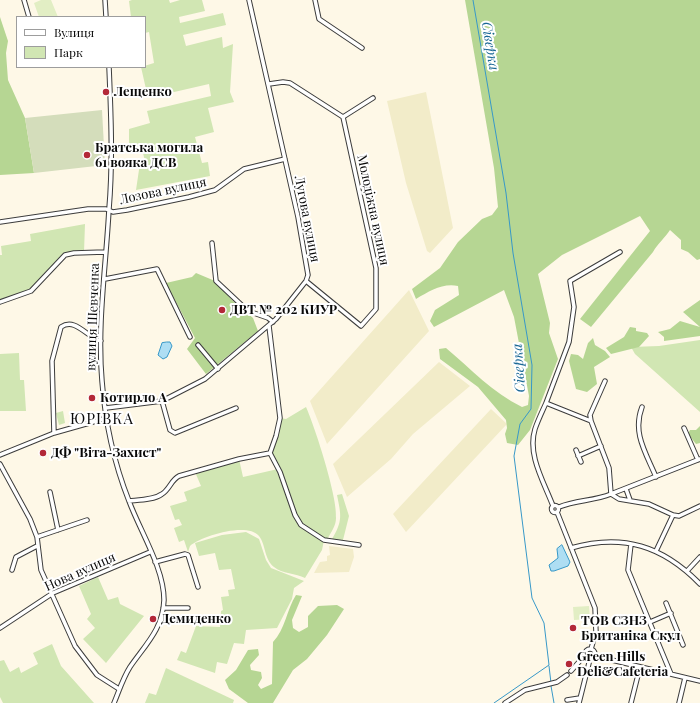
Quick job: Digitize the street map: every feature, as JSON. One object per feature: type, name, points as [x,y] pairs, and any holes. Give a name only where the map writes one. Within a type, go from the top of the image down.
[{"type":"street","points":[[24,0],[29,16]]},
{"type":"street","points":[[106,0],[106,16]]},
{"type":"street","name":"Лугова вулиця","points":[[106,408],[162,401],[205,380],[269,326],[306,281],[308,275],[269,84],[249,0]]},
{"type":"street","points":[[315,0],[319,19],[362,48]]},
{"type":"street","name":"вулиця Шевченка","points":[[109,68],[111,116],[109,210],[105,252],[105,279],[101,341],[102,382],[114,454],[129,502],[155,562],[163,593],[163,608],[160,624],[156,632],[130,667],[114,703]]},
{"type":"street","points":[[269,84],[283,82],[290,83],[343,117],[373,98]]},
{"type":"street","name":"Молодіжна вулиця","points":[[306,281],[361,326],[376,310],[376,268],[343,117]]},
{"type":"street","name":"Лозова вулиця","points":[[0,222],[88,209],[127,210],[215,190],[244,169],[284,159]]},
{"type":"street","points":[[212,243],[216,281],[248,311],[268,318],[273,322]]},
{"type":"street","points":[[0,302],[31,291],[65,255],[74,253],[105,252]]},
{"type":"street","points":[[571,671],[587,651],[591,649],[596,628],[595,608],[557,512],[552,510],[553,506],[534,458],[533,445],[535,430],[569,342],[574,307],[570,281],[620,252]]},
{"type":"street","points":[[105,279],[157,269],[190,337]]},
{"type":"street","points":[[54,433],[52,362],[61,327],[65,324],[77,325],[93,339],[101,341]]},
{"type":"street","points":[[269,326],[280,418],[270,453],[280,472],[295,516],[301,525],[324,540],[359,545]]},
{"type":"street","points":[[198,345],[218,369]]},
{"type":"street","points":[[605,381],[590,415],[609,468],[611,494]]},
{"type":"street","points":[[162,401],[170,430],[175,433],[236,408]]},
{"type":"street","points":[[546,403],[591,421]]},
{"type":"street","points":[[642,407],[638,419],[638,429],[656,477]]},
{"type":"street","points":[[0,455],[54,433],[107,418]]},
{"type":"street","points":[[553,506],[559,507],[579,501],[599,499],[699,459],[684,428]]},
{"type":"street","points":[[578,456],[601,446]]},
{"type":"street","points":[[576,450],[581,462]]},
{"type":"street","points":[[129,502],[163,494],[173,479],[179,476],[239,459],[270,453]]},
{"type":"street","points":[[0,464],[30,519],[37,537],[41,570],[53,593],[75,646],[98,675],[119,689]]},
{"type":"street","points":[[626,489],[630,500]]},
{"type":"street","points":[[50,492],[58,530]]},
{"type":"street","points":[[611,494],[619,499],[649,504],[678,516],[700,506]]},
{"type":"street","points":[[557,512],[559,507]]},
{"type":"street","points":[[656,551],[673,515]]},
{"type":"street","points":[[37,537],[87,520]]},
{"type":"street","points":[[571,548],[597,542],[631,544],[656,551],[674,561],[700,584]]},
{"type":"street","points":[[631,544],[628,570],[671,674]]},
{"type":"street","points":[[12,570],[16,557],[37,546]]},
{"type":"street","name":"Нова вулиця","points":[[5,624],[53,593],[150,552]]},
{"type":"street","points":[[155,562],[185,554],[188,555],[198,586]]},
{"type":"street","points":[[687,571],[700,557]]},
{"type":"street","points":[[666,603],[684,645]]},
{"type":"street","points":[[163,608],[188,608]]},
{"type":"street","points":[[650,622],[671,613]]},
{"type":"street","points":[[0,624],[5,624]]},
{"type":"street","points":[[0,628],[5,624]]},
{"type":"street","points":[[591,649],[595,652],[595,656]]},
{"type":"street","points":[[585,655],[590,660]]},
{"type":"street","points":[[579,703],[590,660],[595,656]]},
{"type":"street","points":[[595,656],[700,681]]},
{"type":"street","points":[[631,703],[640,667]]},
{"type":"street","points":[[505,703],[525,690],[557,682],[567,675]]},
{"type":"street","points":[[679,703],[685,678]]},
{"type":"street","points":[[567,700],[580,698]]},
{"type":"shaded area","points":[[426,92],[453,228],[430,253],[427,251],[406,183],[387,101]]},
{"type":"shaded area","points":[[409,290],[429,331],[327,444],[310,401]]},
{"type":"shaded area","points":[[439,362],[470,386],[413,434],[391,459],[347,497],[333,464]]},
{"type":"shaded area","points":[[491,409],[507,424],[406,532],[393,514]]},
{"type":"shaded area","points":[[329,546],[353,549],[354,557],[349,572],[314,573],[320,562],[327,561],[327,556],[330,555]]},
{"type":"green space","points":[[41,0],[51,0],[58,16],[39,16],[34,3]]},
{"type":"green space","points":[[169,0],[170,3],[180,0],[202,0],[205,11],[179,17],[180,23],[223,13],[226,25],[183,35],[186,46],[222,37],[223,48],[233,44],[230,92],[234,102],[208,108],[214,132],[195,137],[202,163],[208,162],[210,176],[136,190],[140,163],[145,161],[142,149],[129,152],[129,129],[150,123],[147,111],[211,96],[209,84],[148,98],[141,68],[146,68],[146,65],[154,63],[149,32],[146,33],[146,16],[131,16],[129,1]]},
{"type":"green space","points":[[465,0],[700,0],[700,259],[697,260],[688,252],[681,249],[681,240],[670,230],[591,327],[580,319],[650,231],[640,216],[562,255],[538,274],[550,323],[549,333],[558,359],[530,430],[518,445],[507,443],[505,434],[507,428],[506,420],[478,387],[440,359],[439,349],[446,348],[501,395],[522,407],[528,405],[529,396],[514,317],[504,290],[434,327],[430,321],[435,310],[459,295],[458,286],[452,285],[441,287],[416,299],[412,289],[440,268],[458,242],[482,219],[492,215],[498,207],[494,168]]},
{"type":"green space","points":[[0,17],[8,41],[6,53],[8,80],[25,118],[34,173],[0,175]]},
{"type":"green space","points":[[102,110],[105,165],[34,173],[25,118]]},
{"type":"green space","points":[[85,224],[84,252],[65,255],[36,287],[0,302],[1,246],[31,241],[30,234]]},
{"type":"green space","points":[[196,273],[215,281],[232,300],[253,318],[258,331],[206,374],[187,349],[195,338],[166,283],[192,277]]},
{"type":"green space","points":[[700,300],[700,327],[683,312]]},
{"type":"green space","points":[[680,321],[700,327],[700,336],[664,341],[664,337],[658,332],[670,329]]},
{"type":"green space","points":[[630,327],[636,328],[636,331],[647,333],[649,336],[639,347],[611,354],[606,348],[624,337]]},
{"type":"green space","points":[[593,338],[595,345],[605,351],[610,357],[594,367],[597,384],[587,392],[576,389],[569,361],[571,354],[578,355],[583,359],[588,343]]},
{"type":"green space","points":[[700,340],[700,412],[635,354],[631,347],[659,346]]},
{"type":"green space","points":[[19,353],[20,380],[24,380],[26,411],[0,411],[0,354]]},
{"type":"green space","points":[[306,407],[325,462],[336,508],[335,524],[328,538],[332,539],[338,527],[340,513],[337,495],[342,494],[349,516],[343,540],[336,539],[335,542],[324,540],[322,550],[305,578],[281,571],[274,567],[268,560],[259,536],[253,532],[245,530],[224,532],[204,538],[190,546],[188,552],[184,540],[179,542],[174,528],[182,525],[179,519],[175,520],[170,506],[187,501],[184,492],[201,486],[195,472],[239,459],[243,477],[278,469],[270,453],[280,418],[286,419]]},
{"type":"green space","points":[[63,411],[65,423],[59,425],[56,413]]},
{"type":"green space","points":[[700,426],[700,443],[696,444],[688,434],[690,430],[696,430]]},
{"type":"green space","points":[[246,532],[259,539],[266,560],[271,568],[304,581],[294,588],[292,599],[277,628],[246,630],[244,644],[234,643],[227,664],[217,662],[215,673],[177,660],[181,651],[186,653],[196,626],[220,627],[221,611],[223,610],[221,597],[229,596],[228,590],[235,589],[231,569],[219,570],[215,553],[199,556],[195,543],[222,535]]},
{"type":"green space","points":[[98,577],[108,600],[118,597],[120,604],[144,616],[106,663],[83,639],[95,628],[87,619],[91,614],[79,586]]},
{"type":"green space","points":[[296,595],[302,596],[292,620],[293,628],[299,632],[308,627],[308,616],[318,606],[337,605],[344,609],[327,635],[307,659],[293,670],[273,703],[248,703],[229,689],[225,680],[236,670],[248,650],[258,649],[259,655],[250,665],[251,670],[261,672],[262,678],[258,685],[261,689],[272,684],[273,642],[283,626]]},
{"type":"green space","points":[[589,606],[590,619],[574,620],[573,607]]},
{"type":"green space","points":[[52,644],[61,666],[94,703],[3,703],[0,697],[0,661],[4,660],[10,672],[19,667],[21,673],[38,664],[33,653]]},
{"type":"green space","points":[[166,668],[234,700],[233,703],[145,703],[149,693],[156,695]]},
{"type":"water","points":[[170,342],[172,346],[167,357],[163,359],[158,355],[162,343]]},
{"type":"water","points":[[562,545],[570,562],[568,566],[551,571],[549,565],[558,558],[557,549]]},
{"type":"waterway","name":"Сіверка","points":[[473,0],[506,193],[513,253],[532,365],[531,409],[520,424],[514,456],[532,598],[544,623],[549,665],[494,703]]},
{"type":"waterway","points":[[549,666],[551,683]]},
{"type":"waterway","points":[[551,686],[554,703]]},
{"type":"place","name":"Лещенко","points":[[106,92]]},
{"type":"place","name":"Братська могила 61 вояка ДСВ","points":[[87,155]]},
{"type":"place","name":"ДВТ № 202 КИУР","points":[[222,310]]},
{"type":"place","name":"Котирло А","points":[[92,398]]},
{"type":"place","name":"ДФ \"Віта-Захист\"","points":[[43,453]]},
{"type":"place","name":"Демиденко","points":[[153,619]]},
{"type":"place","name":"ТОВ СЗНЗ Британіка Скул","points":[[573,628]]},
{"type":"place","name":"Green Hills Deli&Cafeteria","points":[[569,664]]},
{"type":"district","name":"ЮРІВКА","points":[[102,419]]}]
